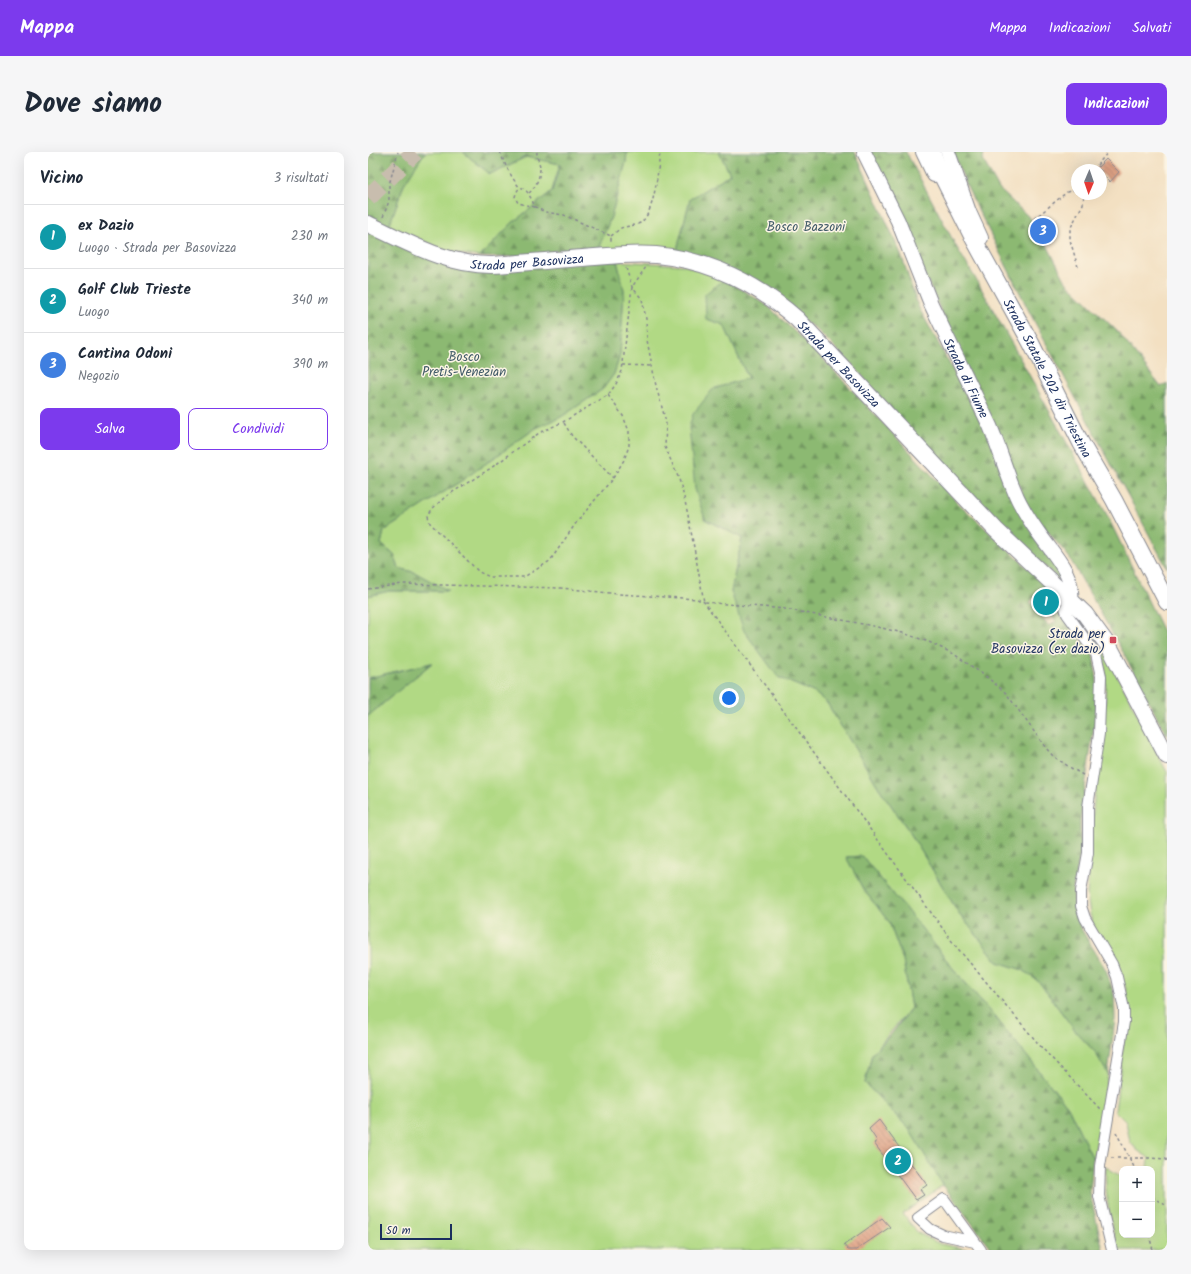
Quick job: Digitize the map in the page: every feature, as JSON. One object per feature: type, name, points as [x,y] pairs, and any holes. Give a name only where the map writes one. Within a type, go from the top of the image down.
[{"type":"main road","name":"Strada Statale 202 dir Triestina","points":[[932,152],[942,176],[972,236],[1025,332],[1081,443],[1114,500],[1167,602]]},
{"type":"main road","name":"Strada per Basovizza","points":[[369,225],[453,261],[470,264],[492,265],[618,255],[657,256],[695,262],[725,273],[764,294],[788,311],[996,530],[1071,600],[1090,620],[1110,648],[1167,756]]},
{"type":"street","name":"Strada di Fiume","points":[[864,152],[898,221],[932,304],[993,433],[1022,508],[1058,560],[1070,581],[1072,591],[1071,600]]},
{"type":"street","points":[[923,152],[944,196],[972,236]]},
{"type":"street","points":[[948,152],[969,212],[1025,332]]},
{"type":"street","points":[[1071,600],[1065,608],[1066,614],[1096,654],[1101,676],[1099,734],[1088,807],[1088,853],[1081,891],[1081,906],[1085,918],[1112,964],[1121,992],[1124,1010],[1124,1022],[1100,1166],[1099,1196],[1112,1250]]},
{"type":"street","points":[[944,1199],[978,1246],[943,1235],[930,1229],[918,1218],[944,1199]]},
{"type":"path","points":[[369,225],[382,220],[389,201],[389,185],[398,152]]},
{"type":"path","points":[[500,152],[504,164],[513,180],[521,189],[525,189],[529,193],[535,207]]},
{"type":"path","points":[[529,193],[534,189],[539,178],[540,167],[536,156],[537,152]]},
{"type":"path","points":[[611,236],[620,229],[640,223],[648,215],[654,191],[660,152]]},
{"type":"path","points":[[1098,164],[1108,152]]},
{"type":"path","points":[[521,189],[516,192],[515,197],[518,203],[535,207],[545,212],[564,215],[611,236],[632,287],[642,299],[652,366],[666,422],[665,447],[679,479],[684,497],[704,602],[954,944],[1042,1048],[1108,1118],[1134,1166]]},
{"type":"path","points":[[1034,219],[1067,192],[1071,191]]},
{"type":"path","points":[[1078,267],[1070,240],[1070,229],[1081,208],[1083,200]]},
{"type":"path","points":[[608,395],[623,416],[629,431],[629,446],[624,460],[613,478],[576,523],[550,561],[524,577],[490,577],[479,572],[430,524],[428,516],[432,509],[445,497],[490,468],[539,433],[564,422],[608,395],[616,384],[622,371],[632,287],[641,273],[657,256]]},
{"type":"path","points":[[623,365],[652,366]]},
{"type":"path","points":[[564,422],[572,436],[613,478]]},
{"type":"path","points":[[368,589],[403,584],[561,588],[619,594],[697,599],[704,602],[785,609],[903,633],[929,642],[954,654],[988,678],[1006,693],[1053,756],[1070,768],[1093,780]]},
{"type":"path","points":[[1107,1158],[1166,1159],[1167,1162]]},
{"type":"path","points":[[1155,1199],[1167,1206]]},
{"type":"path","points":[[1150,1238],[1153,1250]]},
{"type":"green space","points":[[368,152],[425,152],[404,184],[389,226],[368,217]]},
{"type":"green space","points":[[425,152],[463,152],[490,174],[526,157],[560,164],[552,191],[511,224],[480,257],[449,252],[389,226],[404,184]]},
{"type":"green space","points":[[463,152],[627,152],[626,162],[611,217],[598,249],[504,257],[480,257],[511,224],[552,191],[560,164],[526,157],[490,174]]},
{"type":"green space","points":[[627,152],[719,152],[730,174],[690,199],[677,250],[598,249],[611,217],[626,162]]},
{"type":"green space","name":"Bosco Bazzoni","points":[[719,152],[855,152],[901,254],[918,306],[986,431],[1060,575],[1060,578],[1058,579],[1019,543],[889,407],[857,370],[814,327],[677,250],[690,199],[730,174]]},
{"type":"green space","points":[[870,152],[906,152],[957,248],[977,281],[1107,515],[1167,640],[1167,736],[1123,652],[1069,557],[1051,535],[1036,520],[1028,506]]},
{"type":"green space","points":[[953,152],[984,152],[983,160],[999,189],[1031,219],[1033,229],[1046,243],[1066,282],[1118,332],[1161,387],[1167,383],[1167,568],[1032,317],[969,191]]},
{"type":"green space","name":"Bosco Pretis-Venezian","points":[[368,230],[443,262],[617,261],[624,290],[620,355],[614,374],[603,389],[561,417],[536,428],[464,479],[384,531],[381,544],[394,555],[399,568],[416,573],[449,591],[389,591],[368,596]]},
{"type":"green space","points":[[617,261],[683,265],[725,279],[724,325],[748,378],[713,389],[704,519],[742,538],[731,592],[778,677],[815,693],[827,703],[879,788],[909,831],[958,912],[998,962],[1023,970],[1039,982],[1076,1032],[1095,1052],[1108,1074],[1093,1159],[1068,1107],[992,1013],[955,971],[862,856],[847,857],[863,889],[889,922],[903,960],[911,1008],[872,1054],[865,1083],[909,1129],[943,1185],[903,1214],[918,1233],[940,1244],[971,1250],[368,1250],[368,716],[431,663],[368,678],[368,596],[389,591],[448,591],[416,573],[399,568],[394,555],[381,544],[384,531],[464,479],[536,428],[561,417],[603,389],[614,374],[620,355],[624,290]]},
{"type":"green space","points":[[725,279],[768,306],[823,359],[957,502],[1046,585],[1030,602],[1049,626],[1056,622],[1050,612],[1056,605],[1064,620],[1093,655],[1097,679],[1096,713],[1080,821],[1080,854],[1073,889],[1074,905],[1080,927],[1106,970],[1114,994],[1115,1019],[1108,1074],[1095,1052],[1076,1032],[1039,982],[1023,970],[998,962],[958,912],[909,831],[879,788],[827,703],[815,693],[778,677],[744,631],[731,592],[742,538],[705,519],[695,489],[689,427],[693,414],[713,389],[748,378],[724,325],[706,319],[705,294]]},
{"type":"green space","points":[[1072,611],[1095,636],[1115,671],[1167,772],[1167,1250],[1118,1250],[1107,1198],[1106,1167],[1119,1175],[1119,1238],[1155,1238],[1155,1166],[1148,1166],[1149,1158],[1137,1150],[1130,1142],[1126,1122],[1115,1111],[1128,1009],[1126,989],[1116,963],[1094,928],[1087,895],[1094,799],[1104,730],[1106,676],[1104,658],[1096,644],[1077,621]]},
{"type":"green space","points":[[432,663],[368,716],[368,678]]},
{"type":"green space","points":[[862,856],[1068,1107],[1093,1159],[1090,1193],[1103,1250],[992,1250],[943,1185],[909,1129],[865,1083],[872,1054],[893,1032],[911,1008],[903,960],[889,922],[863,889],[846,857]]},
{"type":"building","points":[[1106,159],[1119,172],[1110,182],[1107,179],[1107,164],[1101,164]]},
{"type":"building","points":[[1046,593],[1055,601],[1045,612],[1036,603]]},
{"type":"building","points":[[879,1120],[927,1185],[920,1190],[924,1195],[916,1200],[874,1143],[877,1141],[869,1129]]},
{"type":"building","points":[[882,1218],[890,1227],[856,1250],[848,1250],[844,1245]]},
{"type":"tunnel","points":[[368,198],[415,152]]},
{"type":"place","name":"Cantina Odoni","points":[[1043,231]]},
{"type":"place","name":"ex Dazio","points":[[1046,602]]},
{"type":"place","name":"Strada per Basovizza (ex dazio)","points":[[1113,640]]},
{"type":"place","name":"Golf Club Trieste","points":[[898,1161]]}]
